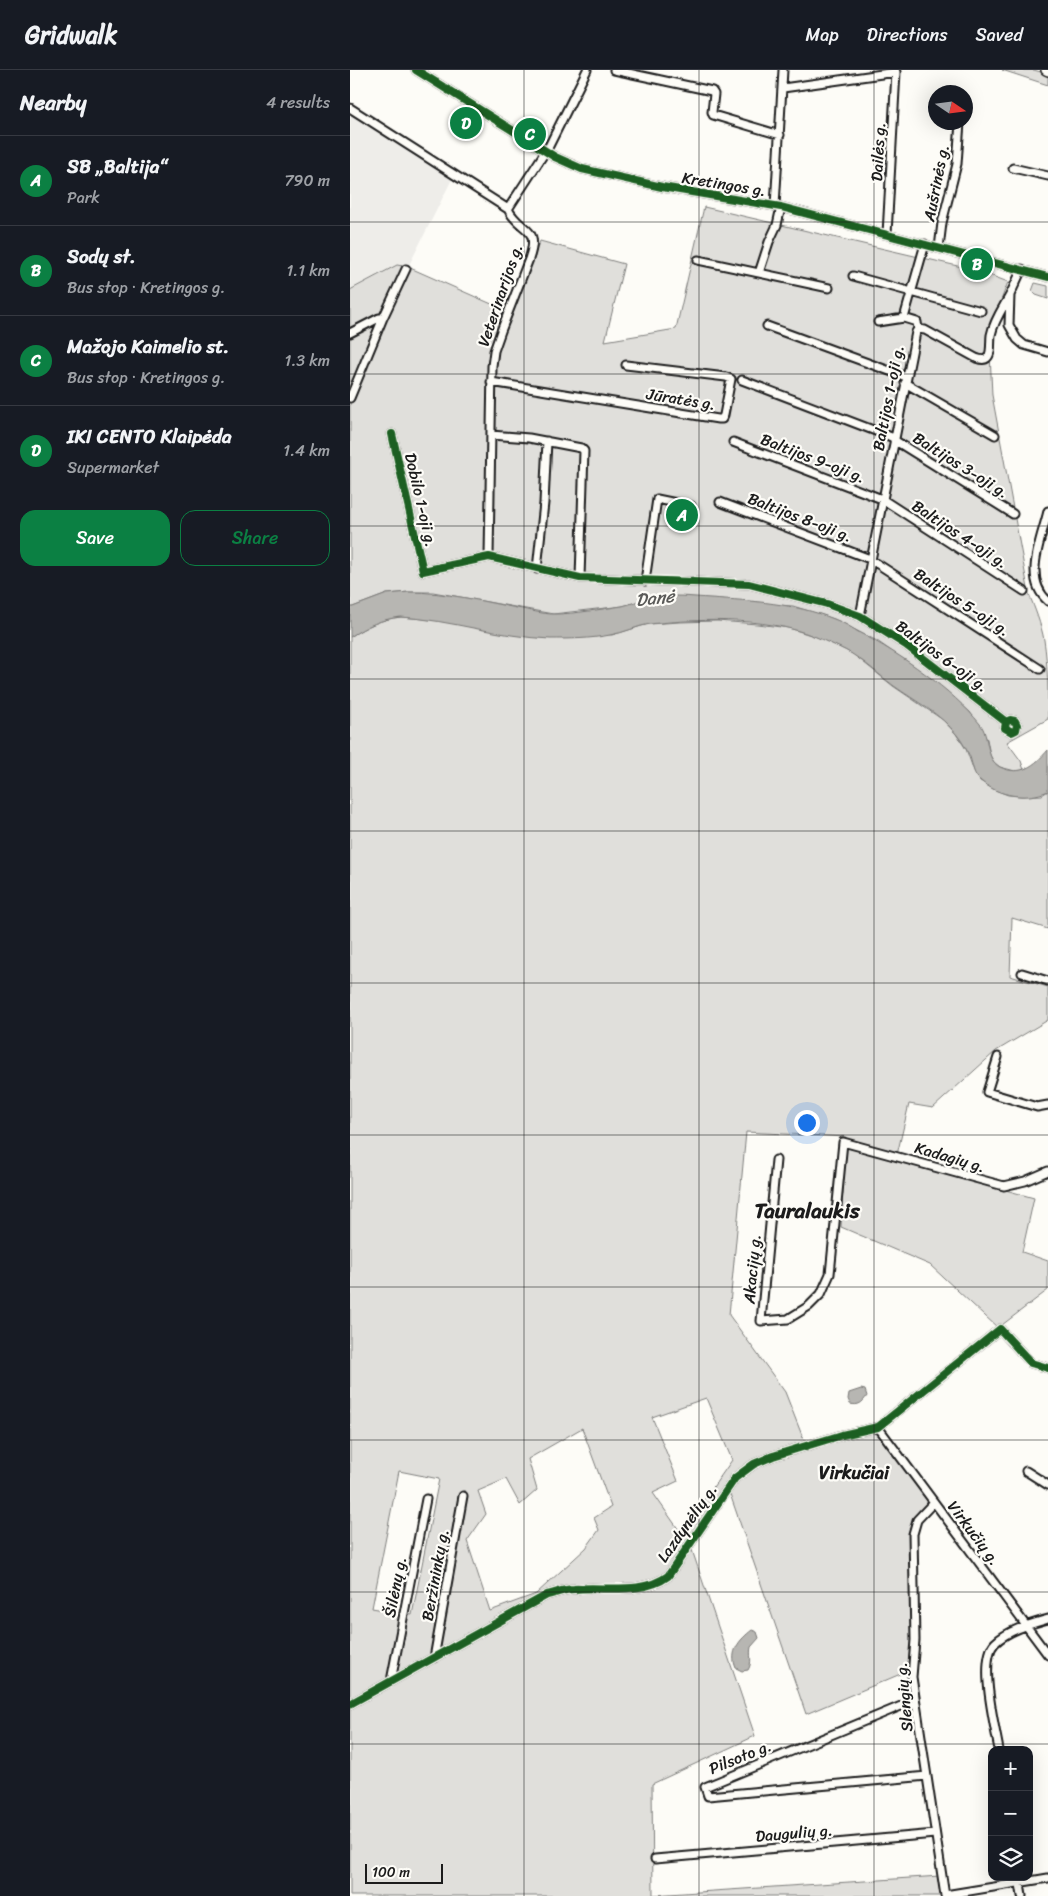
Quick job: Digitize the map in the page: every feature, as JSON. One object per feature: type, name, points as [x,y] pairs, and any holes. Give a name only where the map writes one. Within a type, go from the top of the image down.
[{"type":"street","name":"Kretingos g.","points":[[416,70],[546,152],[572,166],[606,176],[662,188],[778,207],[1048,277]]},
{"type":"street","points":[[508,209],[546,152],[587,70]]},
{"type":"street","points":[[614,70],[712,91],[714,94],[713,115],[780,135]]},
{"type":"street","points":[[759,273],[777,225],[783,70]]},
{"type":"street","name":"Dailės g.","points":[[783,88],[896,72],[887,234]]},
{"type":"street","name":"Veterinarijos g.","points":[[350,108],[508,209],[513,219],[531,234],[534,239],[534,245],[494,351],[491,382],[489,557]]},
{"type":"street","name":"Aušrinės g.","points":[[939,248],[942,223],[957,164],[959,130]]},
{"type":"street","points":[[1013,168],[1048,176]]},
{"type":"street","points":[[904,318],[925,244]]},
{"type":"street","points":[[698,260],[829,288]]},
{"type":"street","points":[[350,398],[383,318],[406,269]]},
{"type":"street","points":[[1022,270],[1010,295],[1009,317],[1012,332],[1024,345],[1048,352]]},
{"type":"street","points":[[853,276],[981,311]]},
{"type":"street","name":"Baltijos 1-oji g.","points":[[860,616],[914,337],[918,329],[925,330],[976,358],[984,360],[990,354],[995,324],[1010,295]]},
{"type":"street","points":[[350,333],[379,318],[383,318]]},
{"type":"street","points":[[878,322],[904,318],[917,322],[918,329]]},
{"type":"street","points":[[767,326],[906,380],[995,435]]},
{"type":"street","name":"Jūratės g.","points":[[491,382],[718,419],[724,415],[731,379],[726,376],[626,365]]},
{"type":"street","name":"Baltijos 3-oji g.","points":[[742,380],[894,439],[1013,514]]},
{"type":"street","name":"Dobilo 1-oji g.","points":[[392,434],[423,571],[489,557]]},
{"type":"street","points":[[491,435],[547,441],[581,448],[584,451],[580,578]]},
{"type":"street","points":[[538,568],[547,441]]},
{"type":"street","name":"Baltijos 9-oji g.","points":[[733,442],[882,499]]},
{"type":"street","points":[[645,581],[657,499],[691,506]]},
{"type":"street","name":"Baltijos 4-oji g.","points":[[882,499],[1024,591]]},
{"type":"street","name":"Baltijos 8-oji g.","points":[[720,502],[870,559]]},
{"type":"street","points":[[1048,511],[1035,565],[1037,585],[1048,601]]},
{"type":"street","name":"Baltijos 6-oji g.","points":[[489,557],[580,578],[758,586],[827,604],[860,616],[906,645],[1006,722]]},
{"type":"street","name":"Baltijos 5-oji g.","points":[[870,559],[1040,669]]},
{"type":"street","points":[[1022,974],[1048,981]]},
{"type":"street","points":[[998,1057],[987,1092],[1037,1107],[1047,1105],[1048,1096]]},
{"type":"street","name":"Kadagių g.","points":[[761,1321],[788,1319],[809,1306],[821,1294],[830,1274],[843,1142],[1004,1186],[1025,1181],[1048,1171]]},
{"type":"street","name":"Akacijų g.","points":[[761,1321],[776,1160]]},
{"type":"street","name":"Lazdynėlių g.","points":[[350,1704],[547,1595],[572,1589],[644,1587],[661,1581],[668,1576],[735,1478],[743,1471],[773,1456],[878,1427],[1000,1329],[1031,1363],[1048,1368]]},
{"type":"street","name":"Virkučių g.","points":[[878,1427],[1048,1655]]},
{"type":"street","points":[[1026,1471],[1048,1485]]},
{"type":"street","name":"Beržininkų g.","points":[[434,1658],[463,1496]]},
{"type":"street","name":"Šilėnų g.","points":[[391,1681],[426,1499]]},
{"type":"street","name":"Slengių g.","points":[[934,1502],[917,1520],[913,1534],[915,1640],[912,1677],[945,1896]]},
{"type":"street","points":[[998,1746],[987,1675],[987,1660],[994,1644],[1003,1637],[1026,1626],[1048,1619]]},
{"type":"street","name":"Pilsoto g.","points":[[916,1704],[901,1706],[705,1787],[708,1796],[927,1776]]},
{"type":"street","name":"Daugulių g.","points":[[655,1859],[935,1834]]},
{"type":"street","points":[[1033,1879],[1048,1878]]},
{"type":"street","points":[[945,1896],[1014,1881]]},
{"type":"street","points":[[1019,1881],[1022,1896]]},
{"type":"shaded area","points":[[1002,70],[1034,70],[1048,74],[1048,85]]},
{"type":"shaded area","points":[[350,112],[452,179],[408,267],[397,265],[350,290]]},
{"type":"shaded area","points":[[704,207],[979,271],[1008,282],[989,332],[992,395],[1029,594],[1040,622],[1044,640],[1047,679],[1048,719],[1007,742],[1021,761],[1024,770],[1015,771],[1000,767],[994,762],[990,755],[987,739],[970,712],[930,678],[877,641],[834,619],[793,606],[651,598],[623,606],[553,614],[433,592],[409,592],[387,594],[350,608],[350,290],[397,265],[408,267],[512,313],[540,241],[624,264],[605,341],[676,329]]},
{"type":"shaded area","points":[[1035,283],[1048,286],[1048,299],[1036,295],[1032,291]]},
{"type":"shaded area","points":[[401,617],[612,635],[648,624],[680,622],[717,621],[789,628],[823,639],[853,654],[893,686],[943,720],[966,749],[980,781],[1008,795],[1042,795],[1048,791],[1048,929],[1012,918],[1010,976],[1048,987],[1048,1020],[996,1051],[933,1108],[909,1104],[896,1159],[1034,1198],[1022,1252],[1048,1261],[1048,1290],[998,1328],[930,1265],[841,1227],[846,1137],[746,1132],[729,1315],[785,1392],[805,1443],[759,1459],[737,1472],[664,1575],[657,1581],[638,1585],[557,1589],[350,1701],[350,637],[374,624],[387,619]],"holes":[[[706,1398],[732,1460],[681,1533],[653,1493],[678,1481],[652,1417]],[[582,1428],[611,1507],[594,1518],[599,1530],[586,1548],[536,1594],[490,1611],[467,1541],[486,1514],[478,1491],[506,1479],[520,1505],[537,1490],[528,1459]],[[399,1471],[439,1479],[412,1615],[372,1608]]]},
{"type":"shaded area","points":[[874,1430],[878,1431],[930,1502],[915,1519],[910,1670],[806,1714],[729,1491],[741,1477],[757,1466],[776,1458]]},
{"type":"shaded area","points":[[691,1547],[755,1736],[652,1784],[653,1895],[940,1876],[943,1896],[350,1896],[350,1707],[554,1596],[571,1592],[653,1588],[661,1584]]},
{"type":"water","name":"Danė","points":[[409,592],[450,595],[549,614],[588,611],[622,606],[658,597],[674,596],[758,602],[804,609],[841,622],[875,641],[924,673],[955,698],[980,724],[992,759],[1000,767],[1015,771],[1027,768],[1033,765],[1048,750],[1048,791],[1031,796],[1022,796],[1004,793],[988,786],[976,776],[970,757],[951,727],[863,661],[839,647],[806,633],[763,623],[716,620],[650,624],[615,634],[595,637],[550,639],[531,638],[438,621],[401,617],[387,619],[374,624],[350,637],[350,608],[387,594]]},
{"type":"water","points":[[861,1389],[865,1390],[867,1396],[856,1405],[850,1404],[848,1399],[849,1393]]},
{"type":"water","points":[[752,1630],[757,1632],[759,1638],[751,1647],[748,1670],[742,1671],[736,1668],[734,1662],[736,1647]]},
{"type":"cycle path","points":[[416,70],[555,157],[582,169],[662,187],[781,207],[1048,277]]},
{"type":"cycle path","points":[[392,434],[423,571],[489,557],[580,578],[749,584],[827,604],[860,616],[906,645],[1006,722],[1005,728],[1012,732],[1016,730],[1017,725],[1015,721],[1010,720],[1006,722]]},
{"type":"cycle path","points":[[350,1704],[547,1595],[571,1589],[635,1588],[658,1582],[668,1576],[735,1478],[754,1464],[773,1456],[842,1435],[878,1427],[1000,1329],[1031,1363],[1048,1368]]},
{"type":"place","name":"IKI CENTO Klaipėda","points":[[466,123]]},
{"type":"place","name":"Mažojo Kaimelio st.","points":[[530,134]]},
{"type":"place","name":"Sodų st.","points":[[977,264]]},
{"type":"place","name":"SB „Baltija“","points":[[682,515]]},
{"type":"district","name":"Tauralaukis","points":[[807,1211]]},
{"type":"district","name":"Virkučiai","points":[[854,1473]]}]
